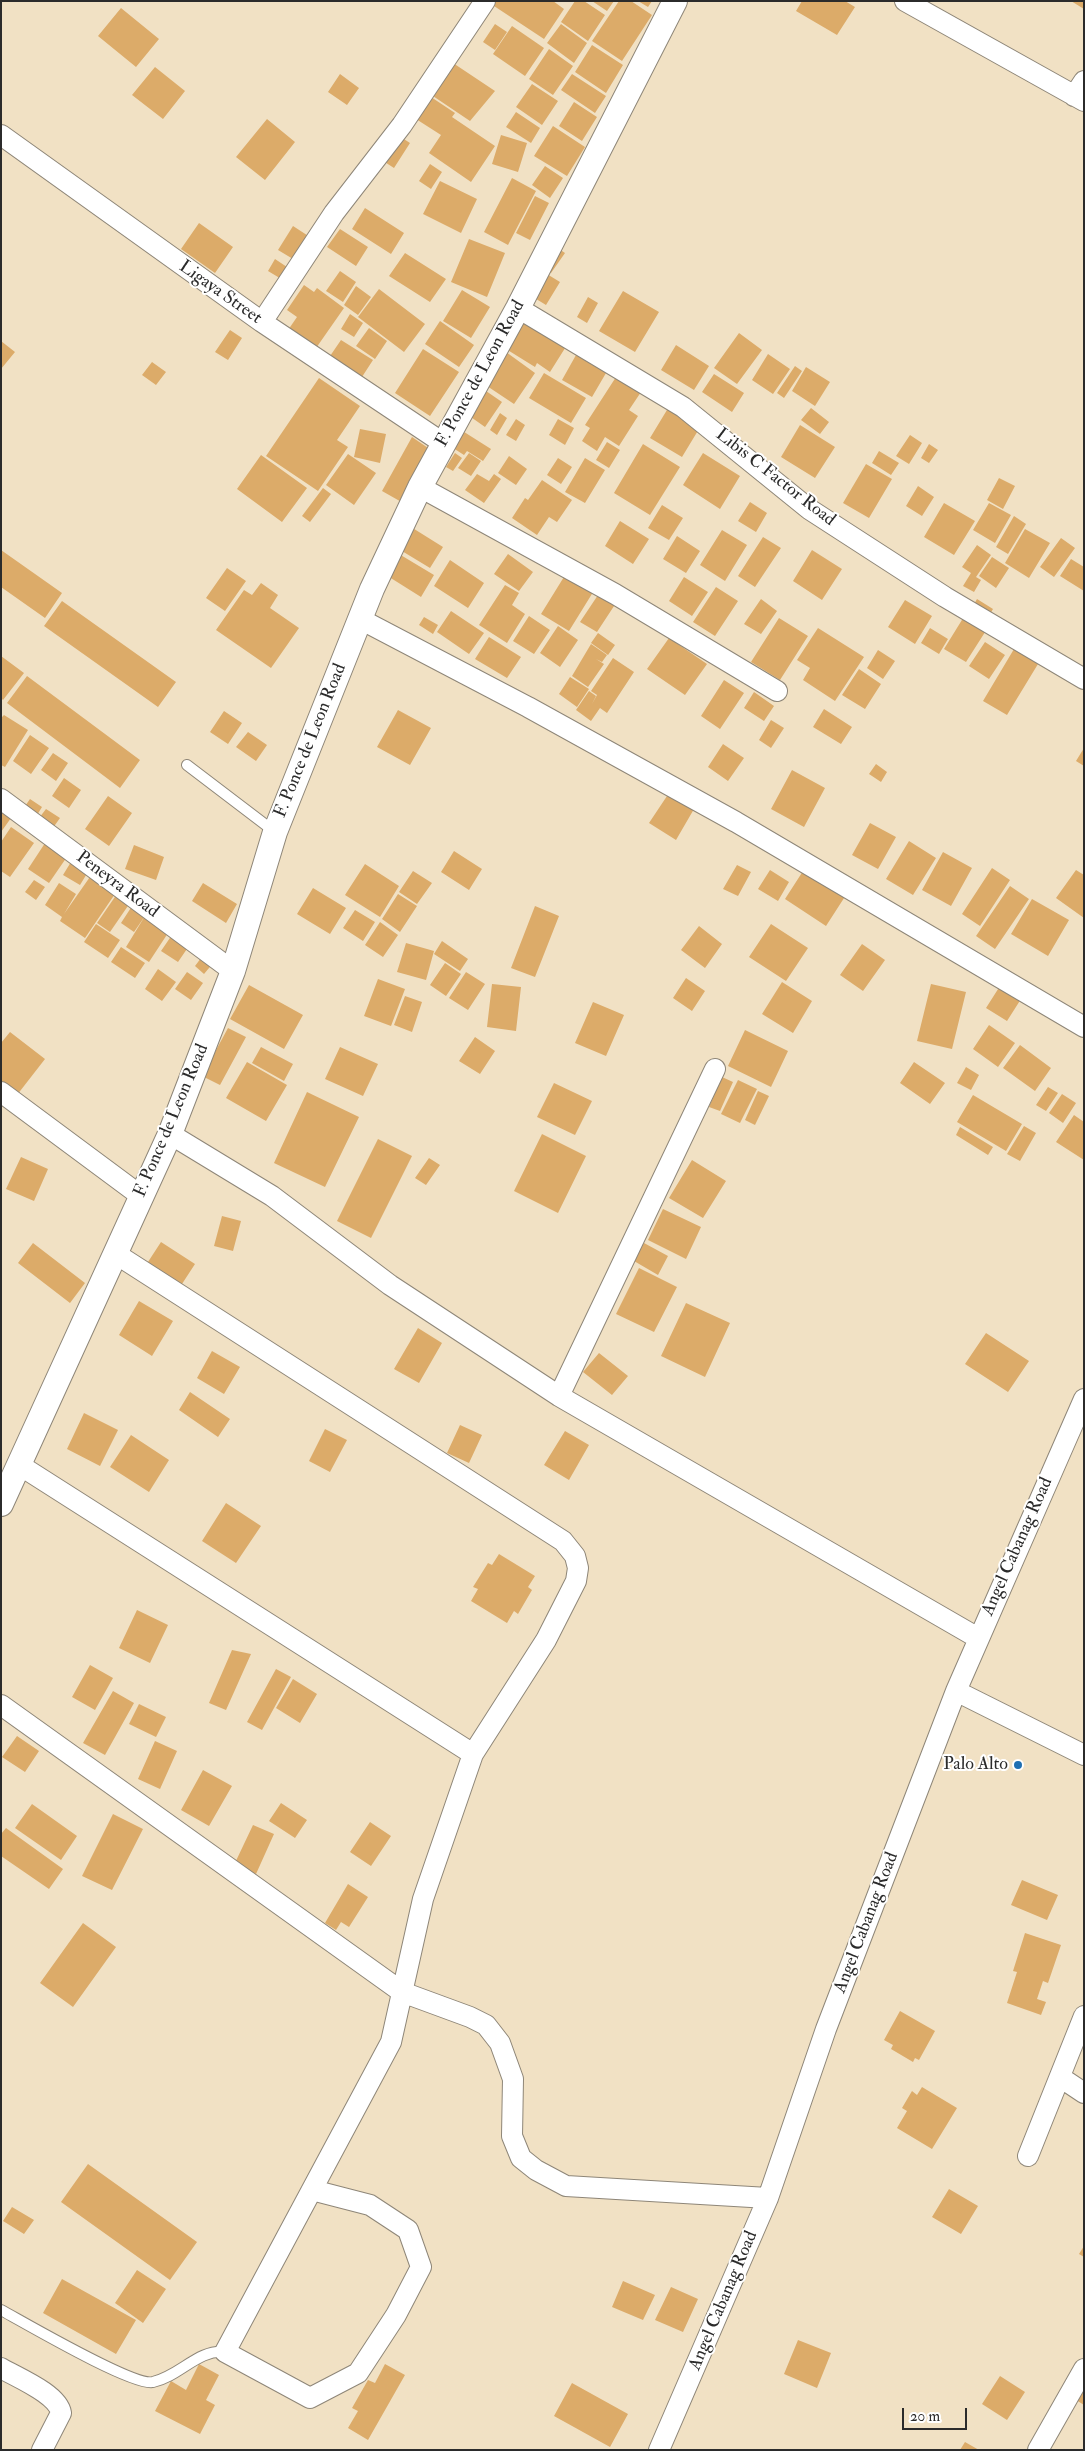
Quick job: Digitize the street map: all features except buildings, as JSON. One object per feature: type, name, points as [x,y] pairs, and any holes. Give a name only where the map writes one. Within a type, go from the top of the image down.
[{"type":"street","points":[[262,322],[334,212],[402,125],[485,1]]},
{"type":"street","name":"F. Ponce de Leon Road","points":[[2,1499],[20,1466],[170,1134],[233,971],[275,832],[360,619],[420,487],[518,308],[675,1]]},
{"type":"street","points":[[905,1],[1081,93]]},
{"type":"street","name":"Ligaya Street","points":[[1,135],[262,322],[443,443]]},
{"type":"street","name":"Libis C Factor Road","points":[[518,308],[683,407],[809,509],[945,597],[1084,679]]},
{"type":"street","points":[[420,487],[615,594],[777,691]]},
{"type":"street","points":[[360,619],[528,707],[736,822],[1084,1027]]},
{"type":"street","name":"Peneyra Road","points":[[1,799],[233,971]]},
{"type":"street","points":[[559,1396],[715,1069]]},
{"type":"street","points":[[1,1092],[141,1196]]},
{"type":"street","points":[[170,1134],[272,1196],[390,1285],[559,1396],[978,1638]]},
{"type":"street","points":[[116,1254],[563,1541],[575,1556],[578,1568],[576,1581],[546,1640],[472,1754],[422,1899],[391,2042],[225,2352],[310,2398],[358,2373],[396,2315],[421,2266],[408,2230],[370,2205],[312,2190]]},
{"type":"street","name":"Angel Cabanag Road","points":[[659,2450],[768,2198],[826,2029],[956,1691],[1084,1399]]},
{"type":"street","points":[[20,1466],[472,1754]]},
{"type":"street","points":[[956,1691],[1084,1755]]},
{"type":"street","points":[[1,1705],[402,1992],[486,2025],[500,2043],[513,2079],[512,2136],[522,2158],[536,2170],[566,2186],[768,2198]]},
{"type":"street","points":[[1028,2156],[1084,2016]]},
{"type":"street","points":[[1060,2077],[1084,2093]]},
{"type":"street","points":[[1,2368],[50,2396],[60,2407],[61,2413],[42,2450]]},
{"type":"street","points":[[1038,2450],[1084,2369]]},
{"type":"lane","points":[[187,764],[275,832]]},
{"type":"lane","points":[[1,2310],[123,2374],[148,2383],[160,2380],[213,2350],[225,2352]]},
{"type":"place","name":"Palo Alto","points":[[1018,1765]]}]
